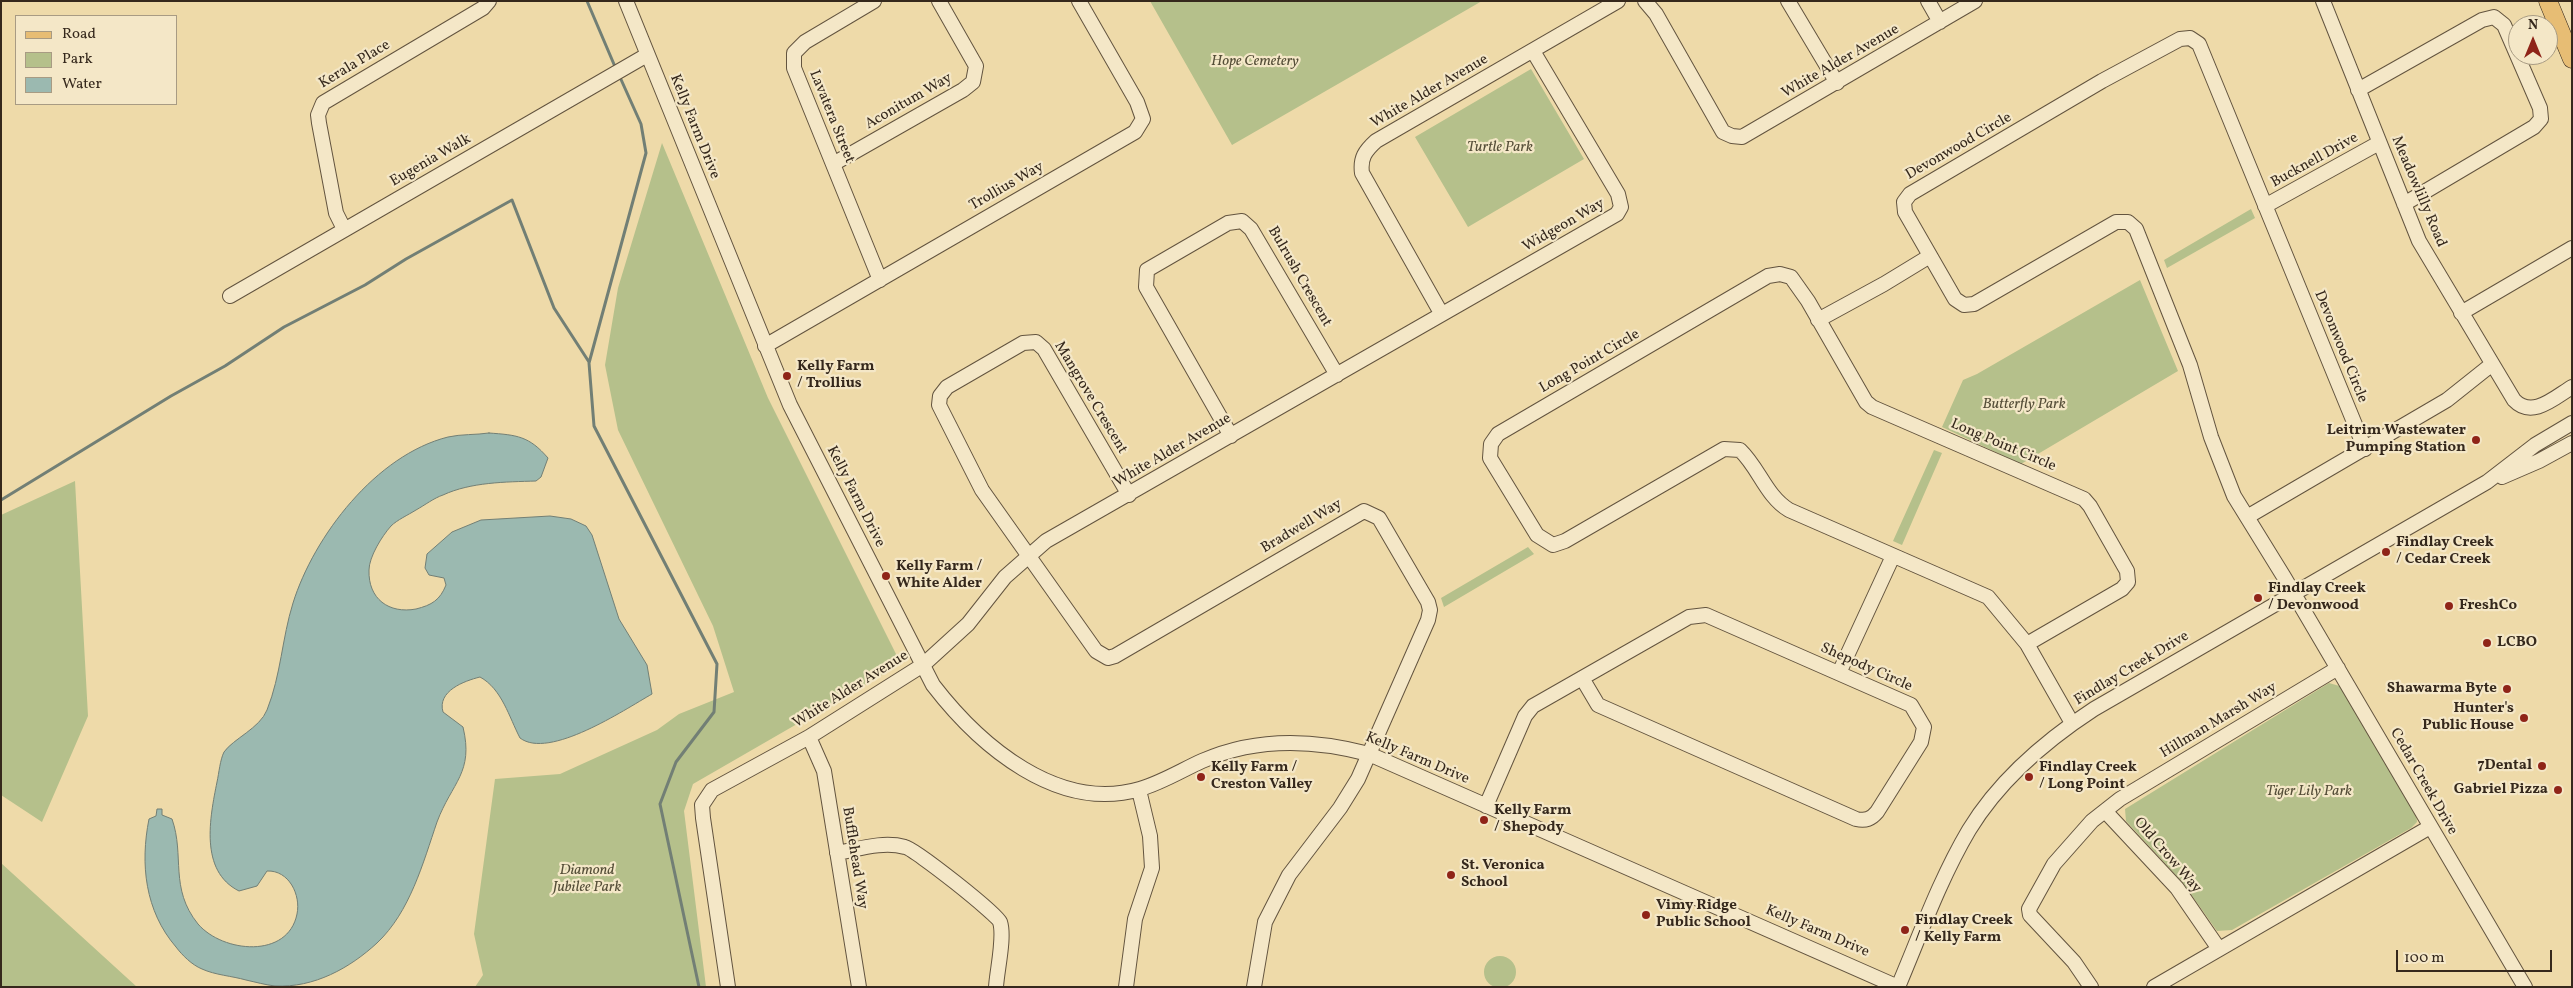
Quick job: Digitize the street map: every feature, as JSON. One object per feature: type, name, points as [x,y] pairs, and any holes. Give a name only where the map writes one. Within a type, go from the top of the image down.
[{"type":"main road","points":[[2548,1],[2572,59]]},
{"type":"street","name":"Kerala Place","points":[[344,229],[336,213],[319,123],[318,115],[323,103],[483,8],[489,1]]},
{"type":"street","name":"Kelly Farm Drive","points":[[626,1],[790,405],[933,686],[957,715],[982,738],[1038,778],[1059,788],[1081,792],[1110,793],[1139,790],[1220,753],[1264,744],[1307,742],[1369,754],[1898,987]]},
{"type":"street","name":"Lavatera Street","points":[[874,1],[805,42],[794,53],[794,68],[880,280]]},
{"type":"street","name":"Aconitum Way","points":[[833,164],[973,82],[976,66],[939,1]]},
{"type":"street","name":"Trollius Way","points":[[765,346],[1135,132],[1143,119],[1137,102],[1079,1]]},
{"type":"street","name":"White Alder Avenue","points":[[728,987],[702,805],[712,790],[809,737],[923,665],[968,624],[1005,577],[1046,541],[1129,496],[1441,314],[1369,187],[1361,163],[1366,151],[1376,141],[1618,1]]},
{"type":"street","name":"White Alder Avenue","points":[[1644,1],[1656,14],[1723,132],[1728,135],[1742,137],[1975,1]]},
{"type":"street","points":[[1788,1],[1837,83]]},
{"type":"street","points":[[1928,1],[1940,22]]},
{"type":"street","name":"Meadowlilly Road","points":[[2323,1],[2419,241],[2514,400],[2523,408],[2532,409],[2572,387]]},
{"type":"street","points":[[2358,90],[2482,20],[2494,18],[2504,25],[2540,108],[2541,119],[2534,127],[2404,204]]},
{"type":"street","name":"Devonwood Circle","points":[[2294,593],[2247,517],[2222,470],[2190,365],[2136,228],[2128,222],[2116,222],[1974,304],[1964,305],[1954,299],[1905,212],[1904,202],[1910,194],[2102,81],[2180,39],[2190,38],[2199,44],[2365,449]]},
{"type":"street","name":"Widgeon Way","points":[[1441,314],[1610,220],[1621,207],[1618,194],[1533,51]]},
{"type":"street","name":"Eugenia Walk","points":[[230,296],[648,55]]},
{"type":"street","name":"Bucknell Drive","points":[[2265,206],[2379,142]]},
{"type":"street","name":"Bulrush Crescent","points":[[1231,436],[1146,287],[1145,278],[1147,270],[1228,223],[1242,221],[1251,228],[1337,376]]},
{"type":"street","points":[[2461,313],[2572,248]]},
{"type":"street","points":[[1818,320],[1930,256]]},
{"type":"street","name":"Long Point Circle","points":[[2026,644],[2122,590],[2128,582],[2127,570],[2090,506],[2084,499],[1872,407],[1866,402],[1791,278],[1780,274],[1768,276],[1498,434],[1491,444],[1490,458],[1537,535],[1553,545],[1565,541],[1724,450],[1740,450],[1751,461],[1776,502],[1789,510],[1988,597],[2026,644],[2072,723]]},
{"type":"street","name":"Mangrove Crescent","points":[[1028,555],[982,490],[939,405],[940,396],[947,387],[1023,343],[1036,342],[1044,349],[1129,496]]},
{"type":"street","points":[[2247,517],[2447,400],[2491,364]]},
{"type":"street","name":"Findlay Creek Drive","points":[[1898,987],[1969,830],[1995,795],[2022,764],[2053,736],[2294,593],[2487,482],[2535,445],[2572,423]]},
{"type":"street","name":"Findlay Creek Drive","points":[[2487,482],[2539,461],[2572,443]]},
{"type":"street","name":"Bradwell Way","points":[[1028,555],[1096,651],[1108,658],[1116,656],[1364,511],[1379,518],[1428,602],[1430,610],[1428,620],[1358,779],[1340,808],[1289,875],[1265,922],[1254,987]]},
{"type":"street","points":[[1839,673],[1893,556]]},
{"type":"street","name":"Cedar Creek Drive","points":[[2294,593],[2525,987]]},
{"type":"street","name":"Shepody Circle","points":[[1486,806],[1525,716],[1533,706],[1689,616],[1706,615],[1911,705],[1924,727],[1921,742],[1877,812],[1872,818],[1864,821],[1598,705],[1582,678]]},
{"type":"street","name":"Hillman Marsh Way","points":[[2091,987],[2074,962],[2034,921],[2029,909],[2054,864],[2079,835],[2105,810],[2139,787],[2338,668]]},
{"type":"street","name":"Bufflehead Way","points":[[809,737],[824,771],[859,987]]},
{"type":"street","points":[[1126,987],[1130,943],[1135,919],[1152,868],[1150,836],[1139,790]]},
{"type":"street","name":"Old Crow Way","points":[[2105,810],[2177,888],[2219,949]]},
{"type":"street","points":[[2154,987],[2430,827]]},
{"type":"street","points":[[837,853],[889,844],[907,847],[955,882],[999,920],[1002,934],[996,987]]},
{"type":"green space","name":"Hope Cemetery","points":[[1150,1],[1482,1],[1232,145]]},
{"type":"green space","name":"Turtle Park","points":[[1531,69],[1584,159],[1468,227],[1415,137]]},
{"type":"green space","name":"Diamond Jubilee Park","points":[[662,143],[768,398],[901,664],[693,784],[684,811],[706,987],[475,987],[483,975],[474,934],[495,779],[560,774],[657,730],[679,714],[734,692],[713,626],[618,430],[605,365],[618,288]]},
{"type":"green space","points":[[2251,209],[2255,218],[2167,268],[2164,260]]},
{"type":"green space","name":"Butterfly Park","points":[[2140,280],[2178,371],[2021,464],[1942,427],[1963,380],[1977,374]]},
{"type":"green space","points":[[1934,450],[1942,453],[1902,545],[1893,541]]},
{"type":"green space","points":[[75,481],[88,716],[42,822],[1,795],[1,515]]},
{"type":"green space","points":[[1528,547],[1534,554],[1444,607],[1441,598]]},
{"type":"green space","name":"Tiger Lily Park","points":[[2329,683],[2343,687],[2416,812],[2417,822],[2411,828],[2232,930],[2217,931],[2183,883],[2126,821],[2125,809]]},
{"type":"green space","points":[[1,863],[137,987],[1,987]]},
{"type":"green space","points":[[1500,956],[1506,957],[1511,961],[1515,966],[1515,978],[1511,983],[1506,987],[1500,988],[1494,987],[1489,983],[1485,978],[1484,972],[1485,966],[1489,961],[1494,957]]},
{"type":"water","points":[[489,433],[515,436],[535,445],[548,458],[541,477],[536,481],[465,487],[436,498],[396,522],[380,541],[370,565],[370,580],[376,596],[389,607],[397,609],[416,609],[431,604],[441,595],[446,585],[444,578],[429,575],[425,568],[427,554],[452,532],[481,520],[550,516],[571,519],[586,526],[592,535],[619,619],[647,665],[652,694],[606,721],[567,738],[549,743],[533,743],[520,738],[504,704],[488,682],[480,677],[453,688],[444,698],[442,705],[443,712],[463,727],[466,743],[464,767],[437,822],[421,870],[407,902],[388,931],[355,961],[330,975],[304,984],[272,986],[212,973],[198,967],[181,953],[166,933],[151,903],[145,870],[146,836],[149,819],[156,816],[157,809],[162,809],[162,815],[172,819],[176,833],[180,885],[184,898],[189,911],[198,924],[209,934],[223,941],[254,947],[268,945],[281,939],[291,929],[298,907],[295,892],[287,879],[275,872],[267,871],[257,886],[239,891],[226,882],[218,870],[213,857],[210,827],[214,796],[224,752],[253,728],[264,716],[272,697],[289,616],[303,577],[316,551],[332,526],[351,502],[396,461],[422,447],[448,437]]},
{"type":"waterway","points":[[587,1],[616,69]]},
{"type":"waterway","points":[[619,75],[641,124],[646,153],[589,363],[594,426],[717,664],[714,712],[676,762],[660,804],[699,987]]},
{"type":"waterway","points":[[1,500],[171,396],[225,366],[284,327],[365,285],[406,259],[512,200],[554,308],[589,362]]},
{"type":"place","name":"Kelly Farm / Trollius","points":[[787,376]]},
{"type":"place","name":"Leitrim Wastewater Pumping Station","points":[[2476,440]]},
{"type":"place","name":"Findlay Creek / Cedar Creek","points":[[2386,552]]},
{"type":"place","name":"Kelly Farm / White Alder","points":[[886,576]]},
{"type":"place","name":"Findlay Creek / Devonwood","points":[[2258,598]]},
{"type":"place","name":"FreshCo","points":[[2449,606]]},
{"type":"place","name":"LCBO","points":[[2487,643]]},
{"type":"place","name":"Shawarma Byte","points":[[2507,689]]},
{"type":"place","name":"Hunter's Public House","points":[[2524,718]]},
{"type":"place","name":"7Dental","points":[[2542,766]]},
{"type":"place","name":"Kelly Farm / Creston Valley","points":[[1201,777]]},
{"type":"place","name":"Findlay Creek / Long Point","points":[[2029,777]]},
{"type":"place","name":"Gabriel Pizza","points":[[2558,790]]},
{"type":"place","name":"Kelly Farm / Shepody","points":[[1484,820]]},
{"type":"place","name":"St. Veronica School","points":[[1451,875]]},
{"type":"place","name":"Vimy Ridge Public School","points":[[1646,915]]},
{"type":"place","name":"Findlay Creek / Kelly Farm","points":[[1905,930]]}]
